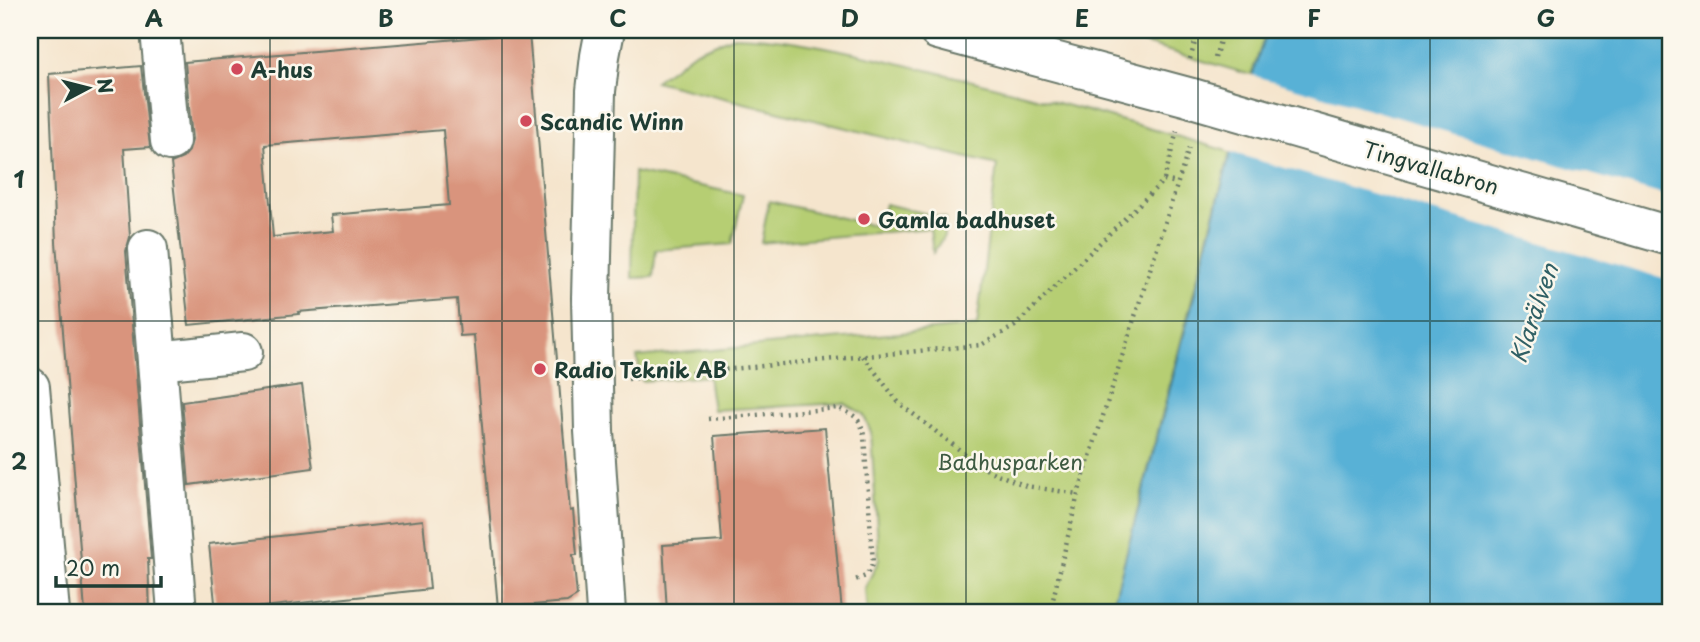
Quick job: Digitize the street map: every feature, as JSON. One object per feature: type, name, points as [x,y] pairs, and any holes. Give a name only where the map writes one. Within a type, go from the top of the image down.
[{"type":"street","points":[[160,30],[170,141]]},
{"type":"street","points":[[606,30],[596,91],[592,284],[592,383],[606,612]]},
{"type":"street","name":"Tingvallabron","points":[[938,30],[1186,97],[1670,236]]},
{"type":"street","points":[[148,250],[177,612]]},
{"type":"street","points":[[157,361],[243,352]]},
{"type":"street","points":[[30,387],[50,612]]},
{"type":"path","points":[[592,383],[981,345],[1015,326],[1164,180],[1186,97],[1199,30]]},
{"type":"path","points":[[1215,58],[1223,30]]},
{"type":"path","points":[[1050,612],[1078,494],[1189,148]]},
{"type":"path","points":[[1164,180],[1177,183]]},
{"type":"path","points":[[863,356],[899,403],[983,468],[1026,486],[1078,494]]},
{"type":"path","points":[[708,419],[838,408],[862,422],[873,563],[866,576],[852,581]]},
{"type":"green space","points":[[1097,30],[1267,30],[1251,75]]},
{"type":"green space","name":"Badhusparken","points":[[734,36],[807,44],[880,59],[1117,119],[1230,152],[1111,612],[867,612],[865,588],[879,560],[871,432],[863,414],[844,403],[713,410],[708,376],[642,381],[637,357],[977,326],[997,165],[655,81],[696,51]]},
{"type":"green space","points":[[634,172],[743,195],[732,244],[656,250],[653,277],[632,278]]},
{"type":"green space","points":[[769,201],[880,227],[885,204],[945,218],[944,236],[933,253],[930,228],[761,243]]},
{"type":"water","name":"Klarälven","points":[[1267,30],[1670,30],[1670,612],[1111,612],[1237,130]]},
{"type":"pier","points":[[1248,74],[1670,197],[1670,280],[1226,151]]},
{"type":"building","points":[[529,33],[570,511],[573,510],[577,555],[573,555],[577,596],[567,602],[498,608],[474,335],[460,336],[457,299],[298,312],[299,314],[189,325],[171,163],[183,158],[189,151],[192,140],[185,62]],"holes":[[[443,130],[449,205],[331,215],[333,231],[273,237],[265,145]]]},
{"type":"building","points":[[141,66],[150,147],[124,149],[130,237],[126,251],[151,559],[148,559],[150,612],[85,612],[56,242],[49,74]]},
{"type":"building","points":[[302,385],[313,468],[189,485],[182,402]]},
{"type":"building","points":[[825,428],[842,612],[667,612],[663,545],[722,541],[714,436]]},
{"type":"building","points":[[423,520],[430,589],[216,612],[209,544]]},
{"type":"place","name":"A-hus","points":[[237,69]]},
{"type":"place","name":"Scandic Winn","points":[[526,121]]},
{"type":"place","name":"Gamla badhuset","points":[[864,219]]},
{"type":"place","name":"Radio Teknik AB","points":[[540,369]]}]
